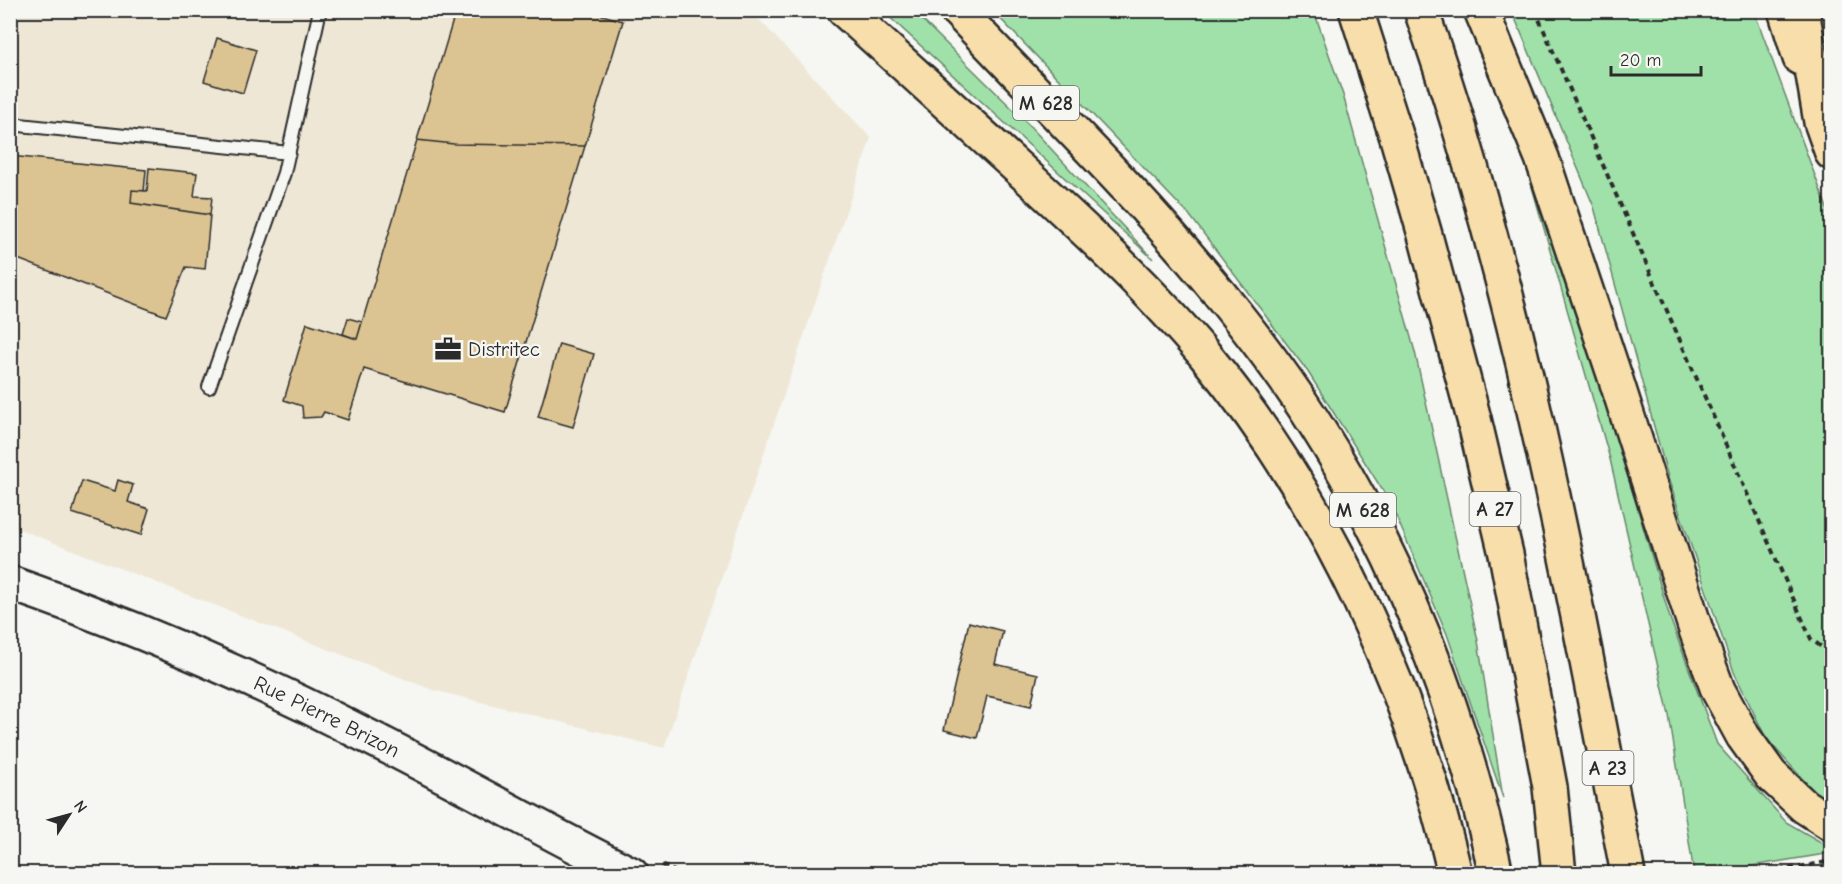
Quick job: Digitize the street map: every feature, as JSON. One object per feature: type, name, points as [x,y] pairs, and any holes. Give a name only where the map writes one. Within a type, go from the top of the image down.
[{"type":"highway","points":[[844,10],[1104,248],[1205,355],[1252,418],[1301,492],[1347,573],[1379,642],[1406,708],[1445,832],[1455,873]]},
{"type":"highway","name":"M 628","points":[[957,10],[1157,220],[1258,344],[1316,426],[1374,530],[1421,629],[1455,722],[1484,819],[1496,873]]},
{"type":"highway","name":"A 27","points":[[1356,10],[1425,235],[1474,419],[1506,554],[1550,787],[1564,839],[1570,873]]},
{"type":"highway","name":"A 27","points":[[1421,10],[1485,214],[1521,350],[1559,520],[1587,662],[1618,873]]},
{"type":"highway","points":[[1481,10],[1542,158],[1602,336],[1696,630],[1718,690],[1743,736],[1771,776],[1804,806],[1832,824]]},
{"type":"highway","points":[[1785,10],[1832,153]]},
{"type":"highway","points":[[1802,10],[1821,122]]},
{"type":"highway","name":"A 23","points":[[1587,662],[1628,873]]},
{"type":"highway","points":[[1550,787],[1559,873]]},
{"type":"main road","name":"Rue Pierre Brizon","points":[[10,583],[117,623],[278,692],[362,733],[527,822],[631,873]]},
{"type":"lane","points":[[209,387],[284,173],[320,10]]},
{"type":"lane","points":[[10,124],[289,153]]},
{"type":"path","points":[[1535,10],[1810,639],[1832,655]]},
{"type":"path","points":[[1759,873],[1832,861]]},
{"type":"shaded area","points":[[10,11],[751,11],[871,138],[664,748],[433,690],[11,526]]},
{"type":"green space","points":[[883,11],[913,11],[1029,125],[1153,259]]},
{"type":"green space","points":[[993,11],[1314,11],[1343,95],[1415,352],[1478,641],[1503,798],[1447,634],[1390,502],[1308,372],[1191,217]]},
{"type":"green space","points":[[1512,11],[1754,11],[1831,219],[1831,806],[1827,806],[1766,738],[1734,672],[1669,481],[1594,207]]},
{"type":"green space","points":[[1518,138],[1585,331],[1670,618],[1717,744],[1786,822],[1831,848],[1831,853],[1708,873],[1694,873],[1669,715],[1610,459]]},
{"type":"building","points":[[456,10],[585,10],[623,21],[585,146],[454,144],[417,140]]},
{"type":"building","points":[[217,38],[256,50],[243,93],[204,81]]},
{"type":"building","points":[[417,140],[454,144],[585,146],[505,412],[364,369],[348,420],[324,412],[321,417],[303,418],[302,406],[284,400],[307,323],[357,339]]},
{"type":"building","points":[[10,156],[146,170],[144,191],[132,190],[131,203],[210,215],[205,269],[186,267],[166,316],[10,256]]},
{"type":"building","points":[[149,168],[197,173],[194,196],[212,197],[210,215],[131,203],[132,190],[147,191]]},
{"type":"building","points":[[348,318],[362,322],[357,339],[343,334]]},
{"type":"building","points":[[559,344],[594,354],[573,427],[538,417]]},
{"type":"building","points":[[118,480],[133,485],[128,502],[149,509],[141,535],[72,513],[82,481],[115,491]]},
{"type":"building","points":[[969,622],[1003,631],[995,664],[1038,674],[1031,706],[987,696],[977,738],[944,730]]},
{"type":"place","name":"Distritec","points":[[448,349]]}]
